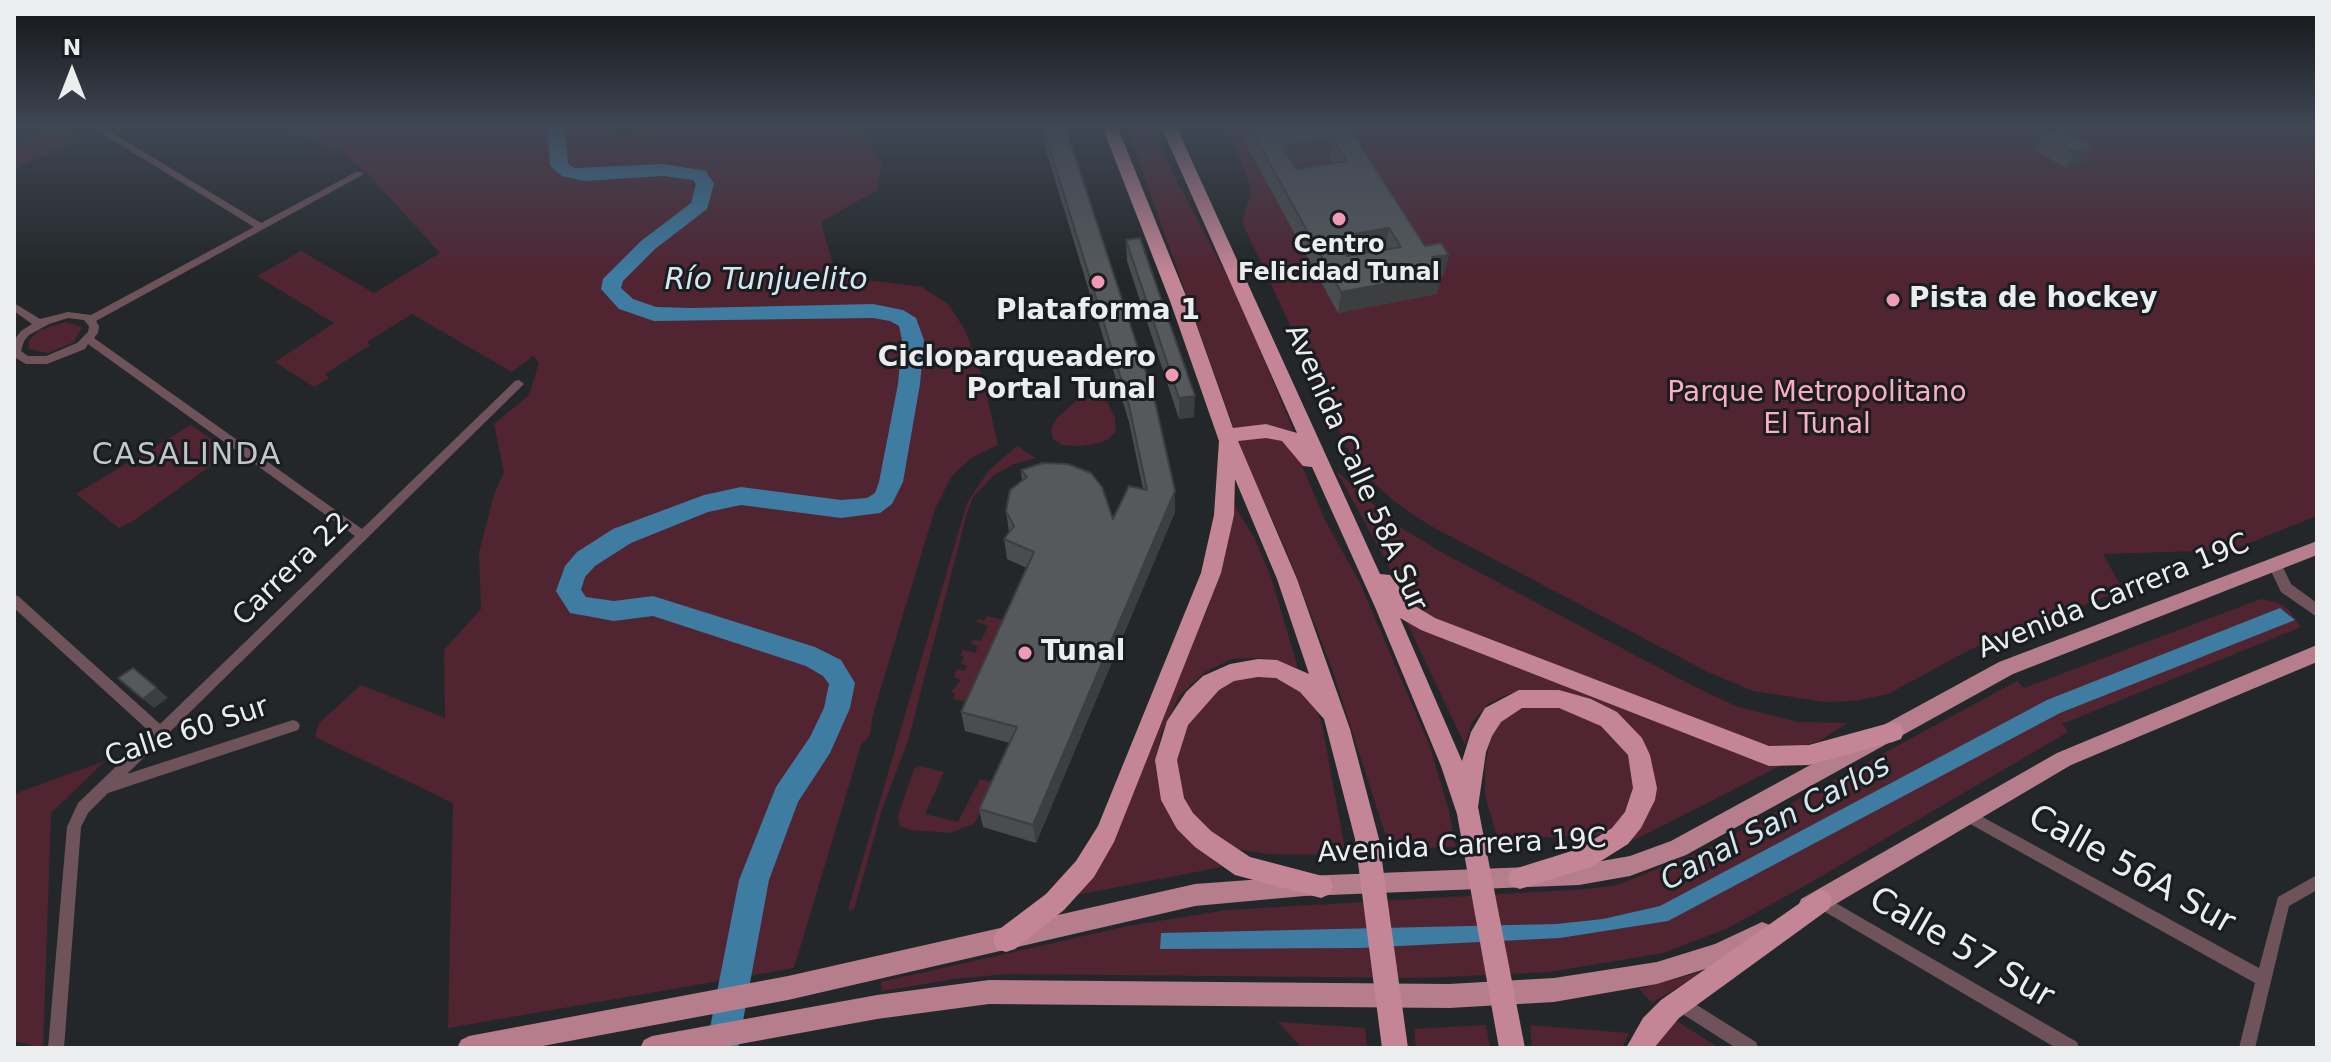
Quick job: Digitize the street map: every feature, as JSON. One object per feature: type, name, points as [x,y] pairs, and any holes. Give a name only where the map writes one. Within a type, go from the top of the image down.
[{"type":"highway","points":[[1129,176],[1226,436],[1287,579],[1339,729],[1367,839],[1395,1048]]},
{"type":"highway","points":[[1136,176],[1149,223]]},
{"type":"highway","name":"Avenida Calle 58A Sur","points":[[1189,176],[1361,552],[1448,754],[1471,827]]},
{"type":"highway","points":[[1226,436],[1266,431],[1287,435],[1299,445],[1335,496]]},
{"type":"highway","points":[[1006,940],[1055,902],[1085,869],[1123,797],[1211,573],[1224,515],[1226,436]]},
{"type":"highway","points":[[1361,552],[1405,610],[1428,624],[1759,753],[1779,757],[1809,755],[1893,732]]},
{"type":"highway","points":[[1321,886],[1244,867],[1203,839],[1185,821],[1173,800],[1166,760],[1178,721],[1194,699],[1211,683],[1244,669],[1277,669],[1308,685],[1339,729]]},
{"type":"highway","points":[[1512,1047],[1471,827],[1475,752],[1493,715],[1504,706],[1539,697],[1559,699],[1583,706],[1609,719],[1627,735],[1639,755],[1644,777],[1643,800],[1620,836],[1584,858],[1520,878]]},
{"type":"highway","points":[[1639,1048],[1659,1020],[1679,1002],[1820,901]]},
{"type":"main road","name":"Avenida Carrera 19C","points":[[469,1048],[788,988],[1195,895],[1604,873],[1678,848],[2006,668],[2317,548]]},
{"type":"main road","points":[[652,1048],[787,1023],[989,992],[1392,996],[1557,990],[1636,979],[1718,954],[1820,901],[2076,753],[2317,653]]},
{"type":"street","points":[[176,176],[261,227]]},
{"type":"street","points":[[90,320],[94,326],[88,339],[71,352],[47,360],[17,359],[15,352],[19,340],[39,324],[68,315],[90,320],[356,176]]},
{"type":"street","points":[[14,306],[39,324]]},
{"type":"street","points":[[88,339],[362,535]]},
{"type":"street","name":"Carrera 22","points":[[56,1048],[74,827],[83,808],[98,790],[519,384]]},
{"type":"street","points":[[2275,565],[2286,588],[2317,611]]},
{"type":"street","name":"Calle 60 Sur","points":[[14,600],[159,731]]},
{"type":"street","name":"Calle 60 Sur","points":[[98,790],[293,726]]},
{"type":"street","name":"Calle 56A Sur","points":[[1968,815],[2264,979]]},
{"type":"street","points":[[2247,1048],[2283,902],[2317,882]]},
{"type":"street","name":"Calle 57 Sur","points":[[1820,901],[2071,1048]]},
{"type":"street","points":[[1679,1002],[1750,1048]]},
{"type":"green space","points":[[370,176],[880,176],[877,190],[821,222],[836,276],[922,287],[949,305],[965,330],[983,379],[998,445],[971,458],[951,477],[935,509],[873,714],[870,735],[861,745],[794,968],[448,1028],[453,803],[315,737],[319,723],[361,685],[445,718],[444,650],[481,609],[479,552],[494,495],[504,472],[494,424],[529,395],[539,363],[533,356],[512,372],[412,314],[367,342],[370,345],[325,374],[329,378],[314,387],[275,362],[334,323],[257,276],[301,251],[374,293],[440,253]]},
{"type":"green space","points":[[1144,176],[1174,176],[1237,295],[1294,432],[1277,427],[1235,431]]},
{"type":"green space","name":"Parque Metropolitano El Tunal","points":[[1246,176],[2317,176],[2317,516],[2232,550],[2103,554],[2123,590],[1971,649],[1888,694],[1854,701],[1825,702],[1753,691],[1708,672],[1429,525],[1395,502],[1364,474],[1347,448],[1242,222],[1251,192]]},
{"type":"green space","points":[[66,322],[82,327],[74,342],[48,353],[29,349],[29,340],[40,330]]},
{"type":"green space","points":[[1098,396],[1106,400],[1115,417],[1116,431],[1110,438],[1081,446],[1062,445],[1053,439],[1051,429],[1057,418],[1077,400]]},
{"type":"green space","points":[[191,425],[230,452],[133,521],[119,528],[76,494]]},
{"type":"green space","points":[[1273,435],[1295,449],[1325,520],[1360,583],[1429,744],[1456,847],[1390,849],[1332,669],[1289,557],[1237,440]]},
{"type":"green space","points":[[1017,446],[1036,458],[1014,464],[993,476],[973,497],[967,513],[908,741],[882,809],[854,909],[848,910],[967,503],[989,470]]},
{"type":"green space","points":[[1336,470],[1395,524],[1441,552],[1693,686],[1738,707],[1798,722],[1847,723],[1820,741],[1798,747],[1770,746],[1741,738],[1425,615],[1409,599],[1392,572]]},
{"type":"green space","points":[[1234,505],[1254,537],[1271,577],[1298,668],[1261,658],[1232,659],[1205,672],[1179,696],[1161,734],[1155,764],[1162,803],[1192,844],[1222,867],[1076,895],[1207,610],[1221,568]]},
{"type":"green space","points":[[2261,599],[2288,609],[2301,627],[2062,724],[2068,732],[1801,888],[1726,929],[1663,953],[1549,972],[1422,978],[1006,974],[882,991],[881,982],[1128,926],[1227,910],[1617,885],[1705,850],[2017,681],[2024,688]]},
{"type":"green space","points":[[987,616],[1004,620],[978,704],[953,699],[955,693],[951,692],[961,680],[954,677],[957,669],[965,671],[967,666],[961,664],[964,657],[960,656],[963,650],[975,653],[978,646],[971,644],[973,640],[981,641],[988,626],[976,622],[978,619],[984,621]]},
{"type":"green space","points":[[1404,617],[1782,765],[1630,842],[1651,809],[1655,789],[1652,763],[1639,741],[1564,693],[1536,690],[1511,693],[1488,704],[1472,722],[1465,745]]},
{"type":"green space","points":[[1276,675],[1311,696],[1322,724],[1346,855],[1267,854],[1225,847],[1205,831],[1178,793],[1172,756],[1182,728],[1226,681]]},
{"type":"green space","points":[[1535,705],[1562,706],[1593,717],[1629,748],[1636,795],[1611,834],[1498,840],[1485,795],[1489,746],[1495,726],[1510,711]]},
{"type":"green space","points":[[105,761],[51,813],[43,1048],[14,1041],[14,794]]},
{"type":"green space","points":[[920,766],[944,772],[925,814],[958,822],[980,779],[994,783],[975,823],[950,833],[910,830],[900,826],[898,816],[914,769]]},
{"type":"green space","points":[[1704,971],[1652,1003],[1639,989]]},
{"type":"green space","points":[[1677,1021],[1719,1048],[1651,1048]]},
{"type":"green space","points":[[1278,1022],[1365,1028],[1367,1048],[1302,1048]]},
{"type":"green space","points":[[1486,1025],[1490,1048],[1416,1048],[1414,1029]]},
{"type":"green space","points":[[1530,1025],[1629,1033],[1622,1048],[1532,1048]]},
{"type":"water","points":[[2280,608],[2295,620],[2060,713],[1668,921],[1560,938],[1359,948],[1160,949],[1161,933],[1556,924],[1603,919],[1660,906],[2047,700]]},
{"type":"building","points":[[1058,176],[1081,176],[1154,397],[1175,491],[1033,825],[979,809],[1017,727],[961,712],[1034,552],[1004,539],[1014,526],[1006,511],[1010,490],[1027,477],[1021,470],[1043,463],[1068,464],[1091,473],[1102,487],[1113,519],[1129,486],[1147,490],[1128,401]]},
{"type":"building","points":[[1276,176],[1380,176],[1425,246],[1441,243],[1449,255],[1432,257],[1441,273],[1341,292]],"holes":[[[1389,228],[1401,247],[1347,256],[1336,237]]]},
{"type":"building","points":[[1140,238],[1195,396],[1179,398],[1126,240]]},
{"type":"building","points":[[133,668],[157,688],[143,699],[118,678]]},
{"type":"waterway","name":"Río Tunjuelito","points":[[699,176],[705,184],[700,205],[648,245],[613,279],[611,289],[626,304],[654,314],[873,311],[896,315],[909,323],[913,340],[909,384],[891,482],[884,498],[872,507],[841,509],[741,496],[704,504],[622,536],[586,559],[574,573],[568,591],[579,606],[614,611],[653,606],[815,658],[832,668],[842,683],[837,708],[820,745],[786,796],[754,880],[722,1048]]},
{"type":"place","name":"Centro Felicidad Tunal","points":[[1339,219]]},
{"type":"place","name":"Plataforma 1","points":[[1098,282]]},
{"type":"place","name":"Pista de hockey","points":[[1893,300]]},
{"type":"place","name":"Cicloparqueadero Portal Tunal","points":[[1172,375]]},
{"type":"place","name":"Tunal","points":[[1025,653]]},
{"type":"district","name":"CASALINDA","points":[[187,456]]},
{"type":"water label","name":"Canal San Carlos","points":[[1776,824]]}]
